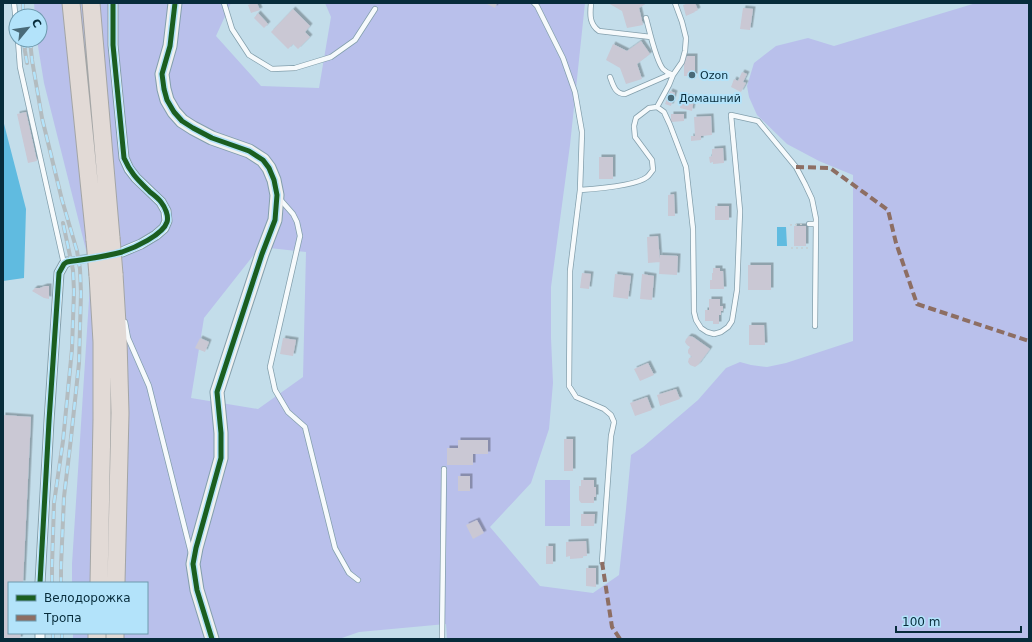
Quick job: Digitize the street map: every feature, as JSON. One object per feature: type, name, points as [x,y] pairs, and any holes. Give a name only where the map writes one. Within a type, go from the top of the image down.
[{"type":"highway","points":[[71,3],[103,239]]},
{"type":"highway","points":[[91,3],[103,239],[106,274],[118,340],[120,413],[116,582]]},
{"type":"highway","points":[[98,582],[102,419],[102,342],[106,274]]},
{"type":"street","points":[[113,3],[113,45],[124,158],[129,169],[136,178],[161,202],[166,210],[168,221],[164,228],[156,235],[141,244],[122,252]]},
{"type":"street","points":[[175,3],[170,46],[162,74],[167,100],[174,112],[182,121],[193,128],[212,138],[249,151],[263,160],[269,168],[274,180],[277,195],[275,220],[262,254],[217,392],[221,432],[221,458],[196,548],[194,564],[197,590],[212,639]]},
{"type":"street","points":[[40,582],[59,273],[66,263]]},
{"type":"lane","points":[[224,3],[232,29],[249,55],[272,69],[295,68],[331,57],[355,40],[375,9]]},
{"type":"lane","points":[[534,3],[537,6],[563,58],[575,92],[582,132],[580,190],[570,271],[569,386],[576,397],[604,409],[611,415],[614,422],[611,436],[602,562]]},
{"type":"lane","points":[[591,3],[591,19],[595,28],[599,31],[651,37]]},
{"type":"lane","points":[[580,190],[617,186],[635,182],[647,177],[653,170],[652,160],[635,137],[634,126],[636,118],[649,108],[657,106],[669,85],[672,75],[682,62],[686,38],[675,3]]},
{"type":"lane","points":[[646,18],[661,66],[667,73],[672,75]]},
{"type":"lane","points":[[19,48],[20,67],[66,263]]},
{"type":"lane","points":[[610,77],[616,91],[622,94],[672,75]]},
{"type":"lane","points":[[657,106],[664,112],[686,168],[693,229],[694,312],[696,320],[701,328],[714,334],[721,332],[728,327],[732,321],[735,305],[737,290],[740,211],[731,115],[758,121],[796,167],[812,199],[816,219],[815,326]]},
{"type":"lane","points":[[277,195],[293,214],[297,222],[300,236],[270,367],[275,390],[288,412],[305,427],[335,548],[349,573],[358,580]]},
{"type":"lane","points":[[809,224],[816,224]]},
{"type":"lane","points":[[809,248],[816,248]]},
{"type":"lane","points":[[106,274],[122,310]]},
{"type":"lane","points":[[124,317],[128,338],[149,386],[194,564]]},
{"type":"lane","points":[[442,639],[444,469]]},
{"type":"path","points":[[790,225],[809,224]]},
{"type":"path","points":[[791,248],[809,248]]},
{"type":"shaded area","points":[[34,3],[231,3],[216,36],[261,86],[319,88],[331,17],[325,3],[585,3],[570,145],[551,287],[553,383],[549,429],[531,483],[490,527],[540,586],[593,593],[619,575],[631,455],[643,447],[698,400],[726,368],[740,362],[767,367],[786,363],[853,341],[853,175],[819,161],[787,144],[757,115],[749,97],[747,86],[754,63],[776,46],[808,38],[834,46],[976,3],[1029,3],[1029,639],[447,639],[446,624],[359,632],[339,639],[73,639],[73,634],[148,634],[148,582],[72,582],[90,284],[87,254],[44,83],[38,48],[48,48],[48,8],[34,8]],"holes":[[[260,247],[306,252],[303,377],[258,409],[191,398],[204,318]]]},
{"type":"shaded area","points":[[3,120],[26,209],[24,278],[3,281]]},
{"type":"shaded area","points":[[777,227],[786,227],[787,246],[777,246]]},
{"type":"shaded area","points":[[545,480],[570,480],[570,526],[545,526]]},
{"type":"building","points":[[257,3],[260,10],[251,13],[248,5]]},
{"type":"building","points":[[485,3],[497,3],[495,8]]},
{"type":"building","points":[[608,3],[647,3],[639,8],[643,25],[627,28],[622,11]]},
{"type":"building","points":[[695,3],[698,10],[686,16],[683,5]]},
{"type":"building","points":[[743,8],[753,9],[750,30],[740,29]]},
{"type":"building","points":[[293,9],[310,26],[305,32],[310,37],[298,49],[293,44],[288,49],[271,32]]},
{"type":"building","points":[[258,13],[268,24],[264,28],[254,18]]},
{"type":"building","points":[[641,41],[650,54],[637,64],[642,79],[626,84],[620,68],[606,60],[613,44],[627,51]]},
{"type":"building","points":[[684,56],[695,56],[695,76],[684,76]]},
{"type":"building","points":[[742,72],[747,74],[743,82],[746,83],[741,92],[731,87],[734,79],[738,81]]},
{"type":"building","points":[[670,91],[675,93],[671,106],[665,104]]},
{"type":"building","points":[[682,96],[694,98],[692,111],[680,108]]},
{"type":"building","points":[[26,112],[37,161],[28,163],[17,114]]},
{"type":"building","points":[[671,114],[684,114],[684,121],[671,122]]},
{"type":"building","points":[[711,116],[712,135],[701,136],[701,140],[691,141],[691,136],[695,136],[694,117]]},
{"type":"building","points":[[723,148],[724,163],[710,163],[709,157],[712,156],[712,149]]},
{"type":"building","points":[[599,157],[613,157],[613,179],[599,179]]},
{"type":"building","points":[[674,194],[675,216],[668,216],[668,195]]},
{"type":"building","points":[[715,206],[729,206],[729,220],[715,220]]},
{"type":"building","points":[[794,226],[806,226],[806,246],[794,246]]},
{"type":"building","points":[[658,236],[660,262],[648,263],[647,237]]},
{"type":"building","points":[[660,255],[678,256],[677,275],[659,274]]},
{"type":"building","points":[[748,265],[771,265],[771,290],[748,290]]},
{"type":"building","points":[[713,268],[720,268],[720,271],[723,271],[724,289],[710,289],[710,280],[712,280]]},
{"type":"building","points":[[582,273],[591,274],[589,289],[580,288]]},
{"type":"building","points":[[615,274],[631,276],[628,299],[613,297]]},
{"type":"building","points":[[642,274],[654,276],[652,300],[640,299]]},
{"type":"building","points":[[49,286],[49,299],[44,298],[32,291],[35,288]]},
{"type":"building","points":[[709,299],[720,299],[720,306],[723,306],[723,311],[721,311],[721,315],[719,315],[719,324],[713,324],[713,321],[705,321],[705,310],[709,310]]},
{"type":"building","points":[[749,325],[764,325],[765,345],[749,345]]},
{"type":"building","points":[[689,336],[693,337],[710,349],[695,367],[690,365],[688,362],[689,358],[692,357],[688,353],[690,347],[685,342]]},
{"type":"building","points":[[200,338],[209,342],[205,352],[195,348]]},
{"type":"building","points":[[283,338],[296,340],[293,356],[280,354]]},
{"type":"building","points":[[648,363],[654,375],[640,381],[634,369]]},
{"type":"building","points":[[676,389],[680,399],[660,406],[657,395]]},
{"type":"building","points":[[647,397],[652,410],[635,416],[630,403]]},
{"type":"building","points":[[3,415],[31,417],[23,582],[8,582],[8,634],[21,634],[20,639],[3,639]]},
{"type":"building","points":[[564,439],[573,439],[573,471],[564,471]]},
{"type":"building","points":[[458,440],[488,440],[488,454],[473,454],[473,465],[447,465],[447,448],[458,448]]},
{"type":"building","points":[[458,476],[470,476],[470,491],[458,491]]},
{"type":"building","points":[[581,480],[594,480],[596,497],[594,497],[594,503],[581,503],[579,500],[579,486],[581,486]]},
{"type":"building","points":[[581,514],[595,514],[594,526],[581,526]]},
{"type":"building","points":[[477,520],[484,533],[473,539],[466,525]]},
{"type":"building","points":[[586,541],[587,556],[583,556],[583,558],[570,559],[570,556],[566,557],[566,542]]},
{"type":"building","points":[[546,546],[553,546],[553,564],[546,564]]},
{"type":"building","points":[[586,568],[596,568],[596,587],[586,586]]},
{"type":"tunnel","points":[[67,262],[99,256]]},
{"type":"railway","points":[[23,3],[23,8]]},
{"type":"railway","points":[[25,48],[27,63]]},
{"type":"railway","points":[[31,48],[42,118],[62,200],[77,251],[80,269],[81,293],[79,363],[64,497],[61,582]]},
{"type":"railway","points":[[52,582],[54,503],[63,441],[72,349],[74,291],[73,270],[63,223]]},
{"type":"railway","points":[[53,634],[53,639]]},
{"type":"railway","points":[[62,634],[62,639]]},
{"type":"marked path","points":[[796,167],[830,168],[888,210],[896,243],[917,304],[1029,341]]},
{"type":"marked path","points":[[602,562],[612,627],[620,639]]},
{"type":"cycle path","points":[[40,582],[59,273],[64,264],[67,262],[115,254],[140,244],[160,232],[167,222],[166,212],[159,199],[135,176],[124,158],[113,45],[113,3]]},
{"type":"cycle path","points":[[175,3],[170,46],[162,74],[167,100],[174,112],[182,121],[193,128],[212,138],[249,151],[263,160],[269,168],[274,180],[277,195],[275,220],[262,254],[217,392],[221,433],[221,458],[193,564],[197,590],[212,639]]},
{"type":"place","name":"Ozon","points":[[692,75]]},
{"type":"place","name":"Домашний","points":[[671,98]]}]
